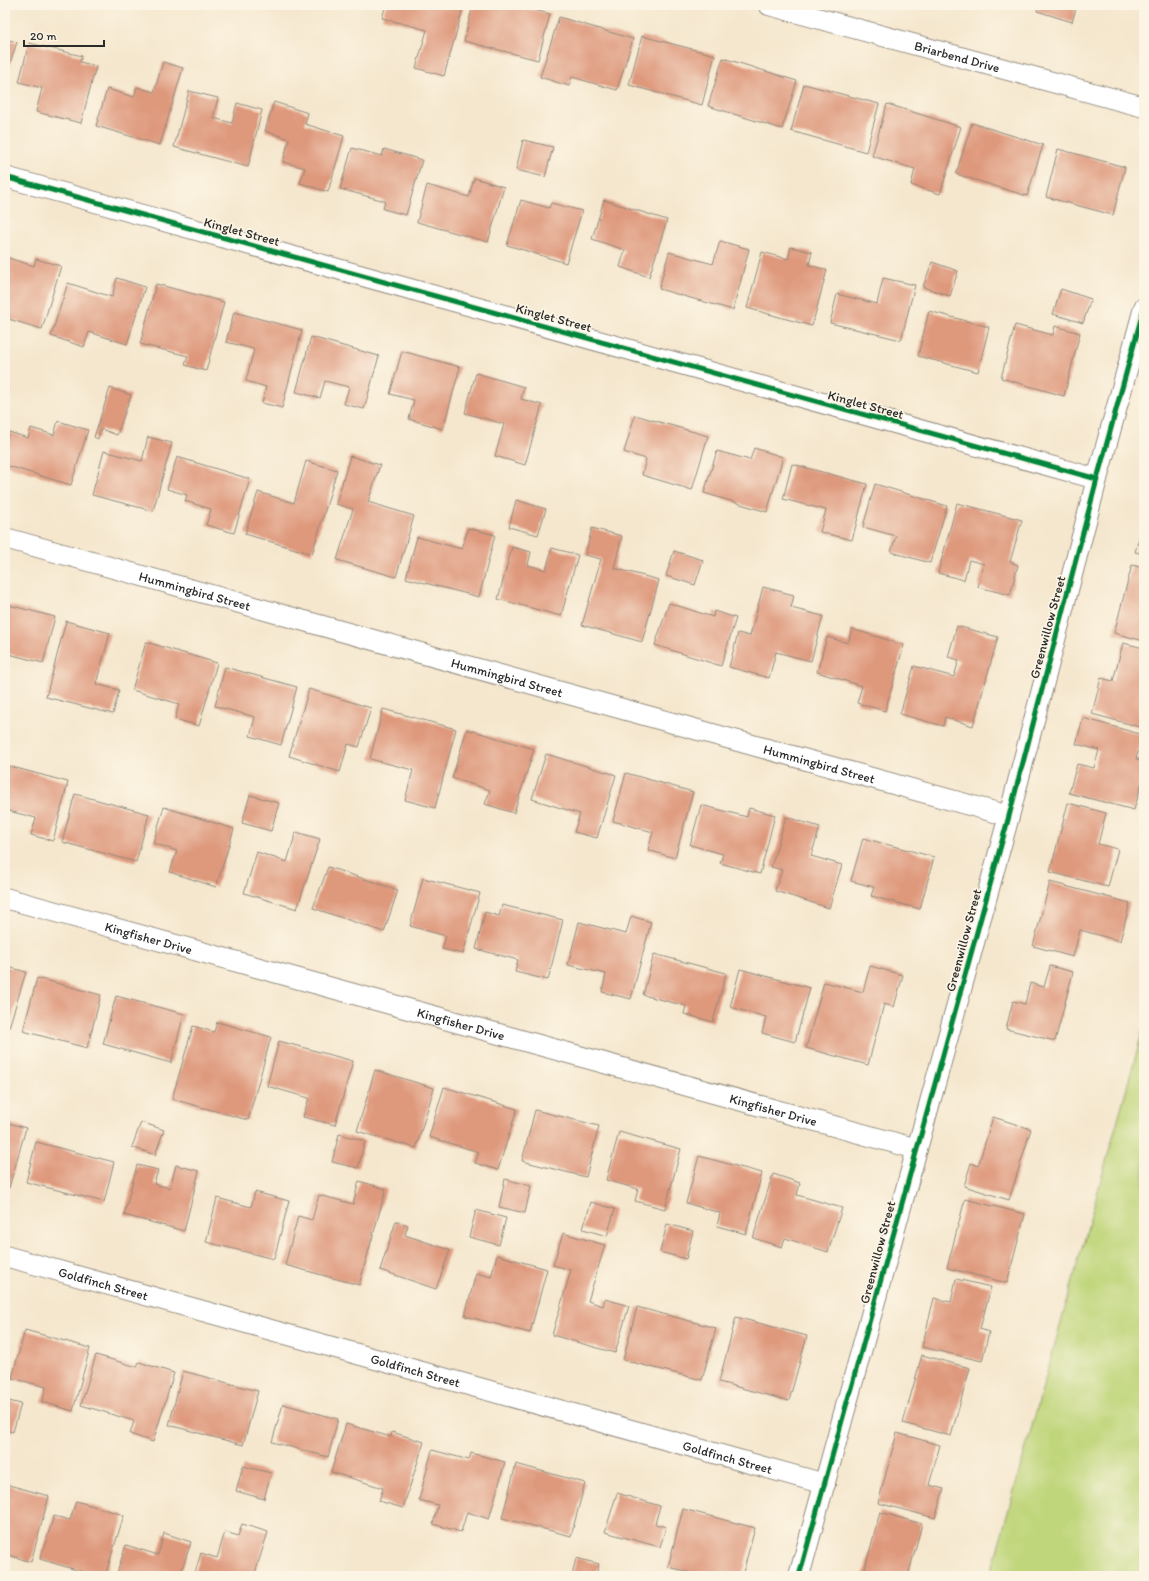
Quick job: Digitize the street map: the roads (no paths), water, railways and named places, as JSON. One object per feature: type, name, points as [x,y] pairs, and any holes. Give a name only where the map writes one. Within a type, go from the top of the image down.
[{"type":"street","name":"Briarbend Drive","points":[[769,5],[1144,107]]},
{"type":"street","name":"Kinglet Street","points":[[5,177],[1097,479]]},
{"type":"street","name":"Greenwillow Street","points":[[800,1576],[1009,816],[1097,479],[1144,308]]},
{"type":"street","name":"Hummingbird Street","points":[[5,538],[1009,816]]},
{"type":"street","name":"Kingfisher Drive","points":[[5,898],[917,1149]]},
{"type":"street","name":"Goldfinch Street","points":[[5,1256],[825,1484]]}]
